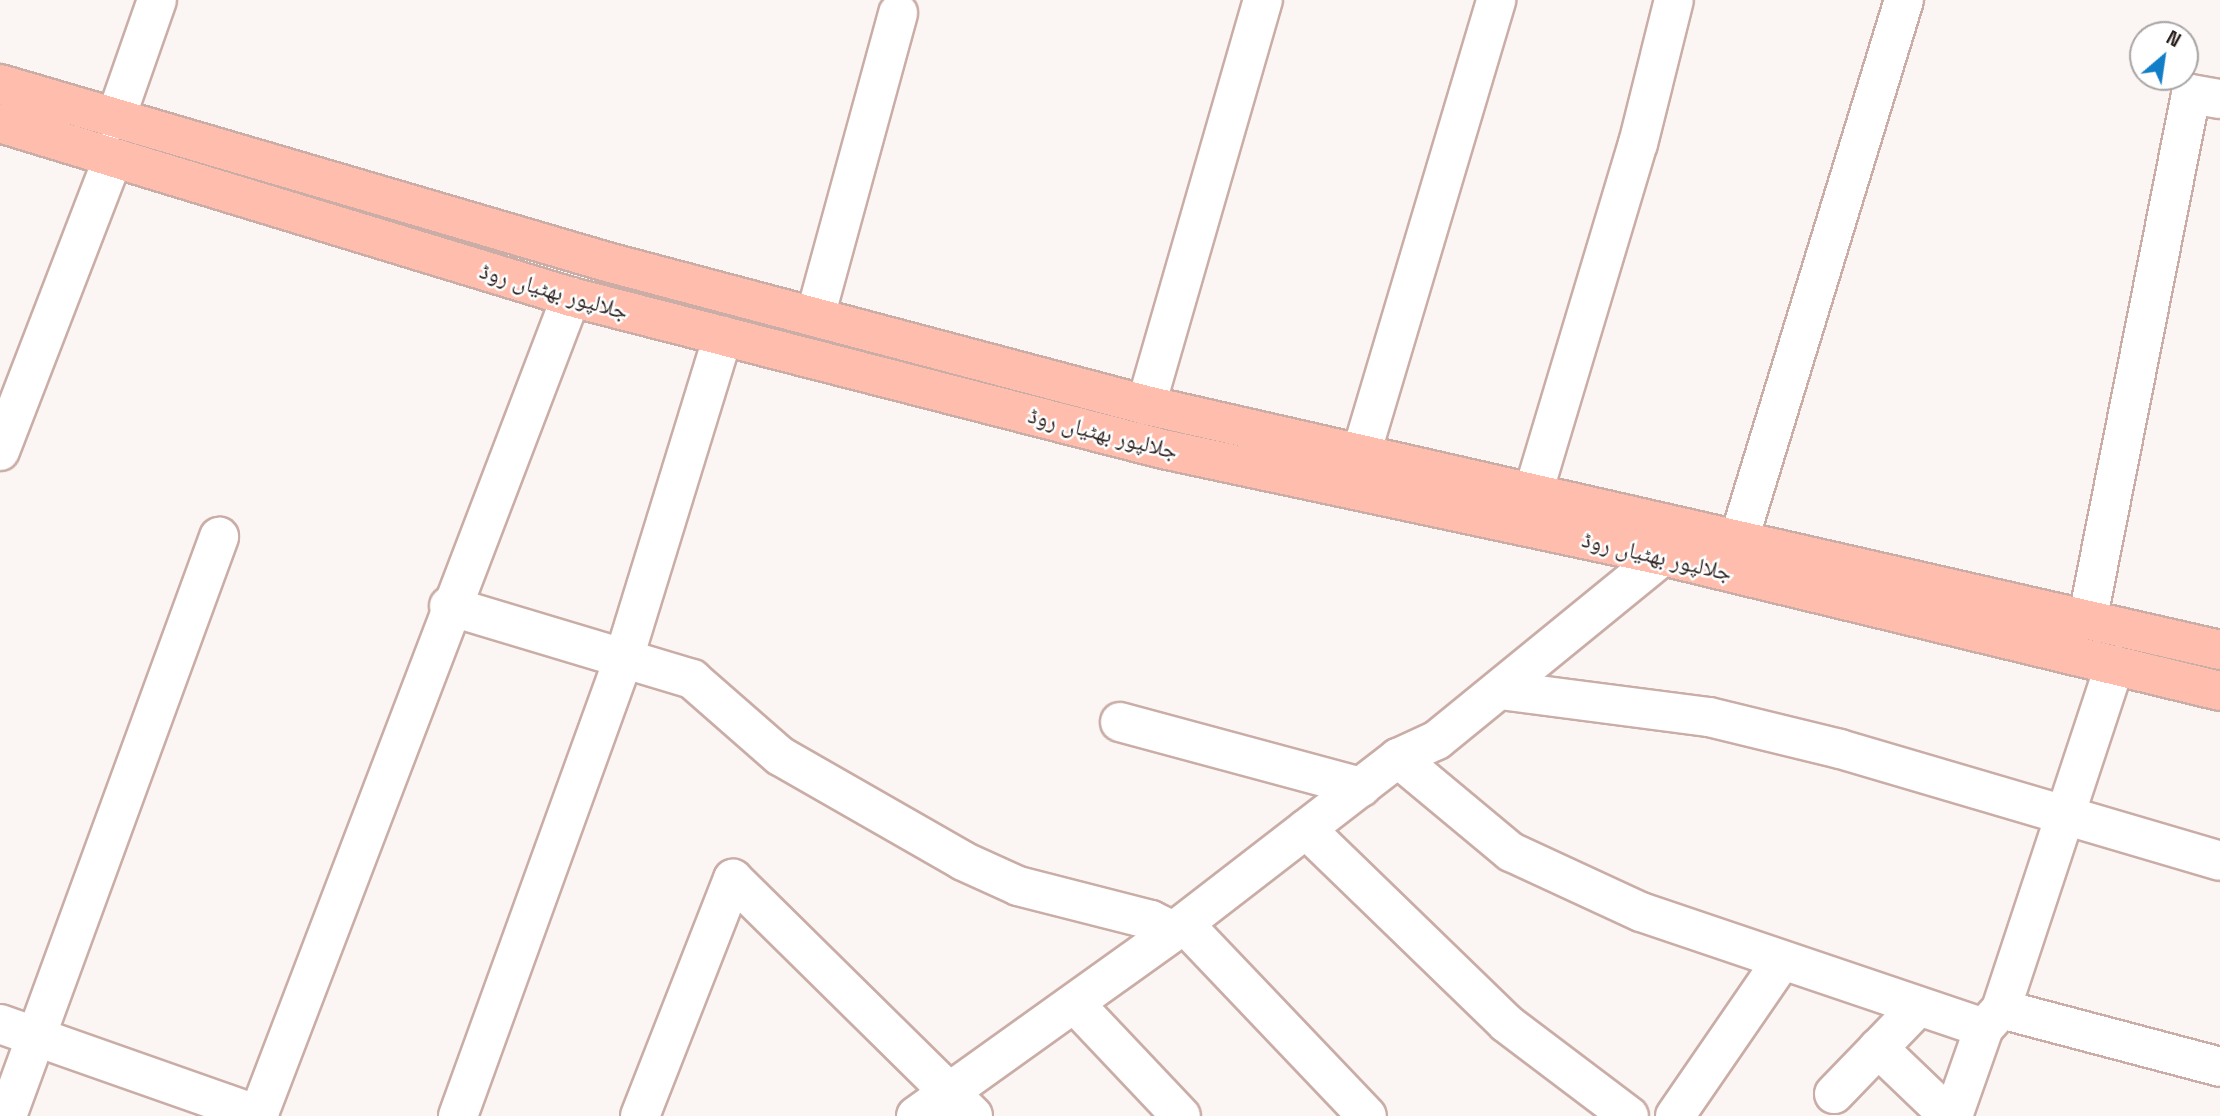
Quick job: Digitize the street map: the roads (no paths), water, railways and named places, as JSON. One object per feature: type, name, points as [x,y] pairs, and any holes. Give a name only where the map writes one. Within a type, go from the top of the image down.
[{"type":"main road","name":"جلالپور بھٹیاں روڈ","points":[[0,84],[115,120],[815,317],[1146,405],[2088,617],[2220,650]]},
{"type":"main road","name":"جلالپور بھٹیاں روڈ","points":[[0,123],[112,161],[571,297],[1163,449],[1663,556],[2220,691]]},
{"type":"street","points":[[115,120],[158,0]]},
{"type":"street","points":[[1146,405],[1263,0]]},
{"type":"street","points":[[1360,454],[1496,0]]},
{"type":"street","points":[[1533,493],[1638,144],[1674,0]]},
{"type":"street","points":[[1739,539],[1904,0]]},
{"type":"street","points":[[815,317],[898,13]]},
{"type":"street","points":[[2088,617],[2191,94],[2220,99]]},
{"type":"street","points":[[0,452],[112,161]]},
{"type":"street","points":[[0,1024],[259,1115],[449,606],[571,297]]},
{"type":"street","points":[[458,1116],[623,661],[723,336]]},
{"type":"street","points":[[8,1116],[219,537]]},
{"type":"street","points":[[916,1116],[962,1104],[1074,1004],[1179,928],[1398,758],[1437,740],[1663,556]]},
{"type":"street","points":[[449,606],[623,661],[692,679],[780,756],[963,861],[1018,887],[1179,928],[1367,1116]]},
{"type":"street","points":[[1878,1048],[1951,1116],[1993,1018],[2065,818],[2115,665]]},
{"type":"street","points":[[1500,690],[1709,717],[1840,749],[2065,818],[2220,861]]},
{"type":"street","points":[[1120,722],[1362,787]]},
{"type":"street","points":[[1398,758],[1511,852],[1641,912],[1916,1009],[1993,1018],[2220,1067]]},
{"type":"street","points":[[1306,830],[1506,1023],[1629,1116]]},
{"type":"street","points":[[640,1116],[733,879],[962,1104]]},
{"type":"street","points":[[1675,1116],[1780,962]]},
{"type":"street","points":[[1074,1004],[1181,1116]]},
{"type":"street","points":[[1834,1094],[1916,1009]]}]
